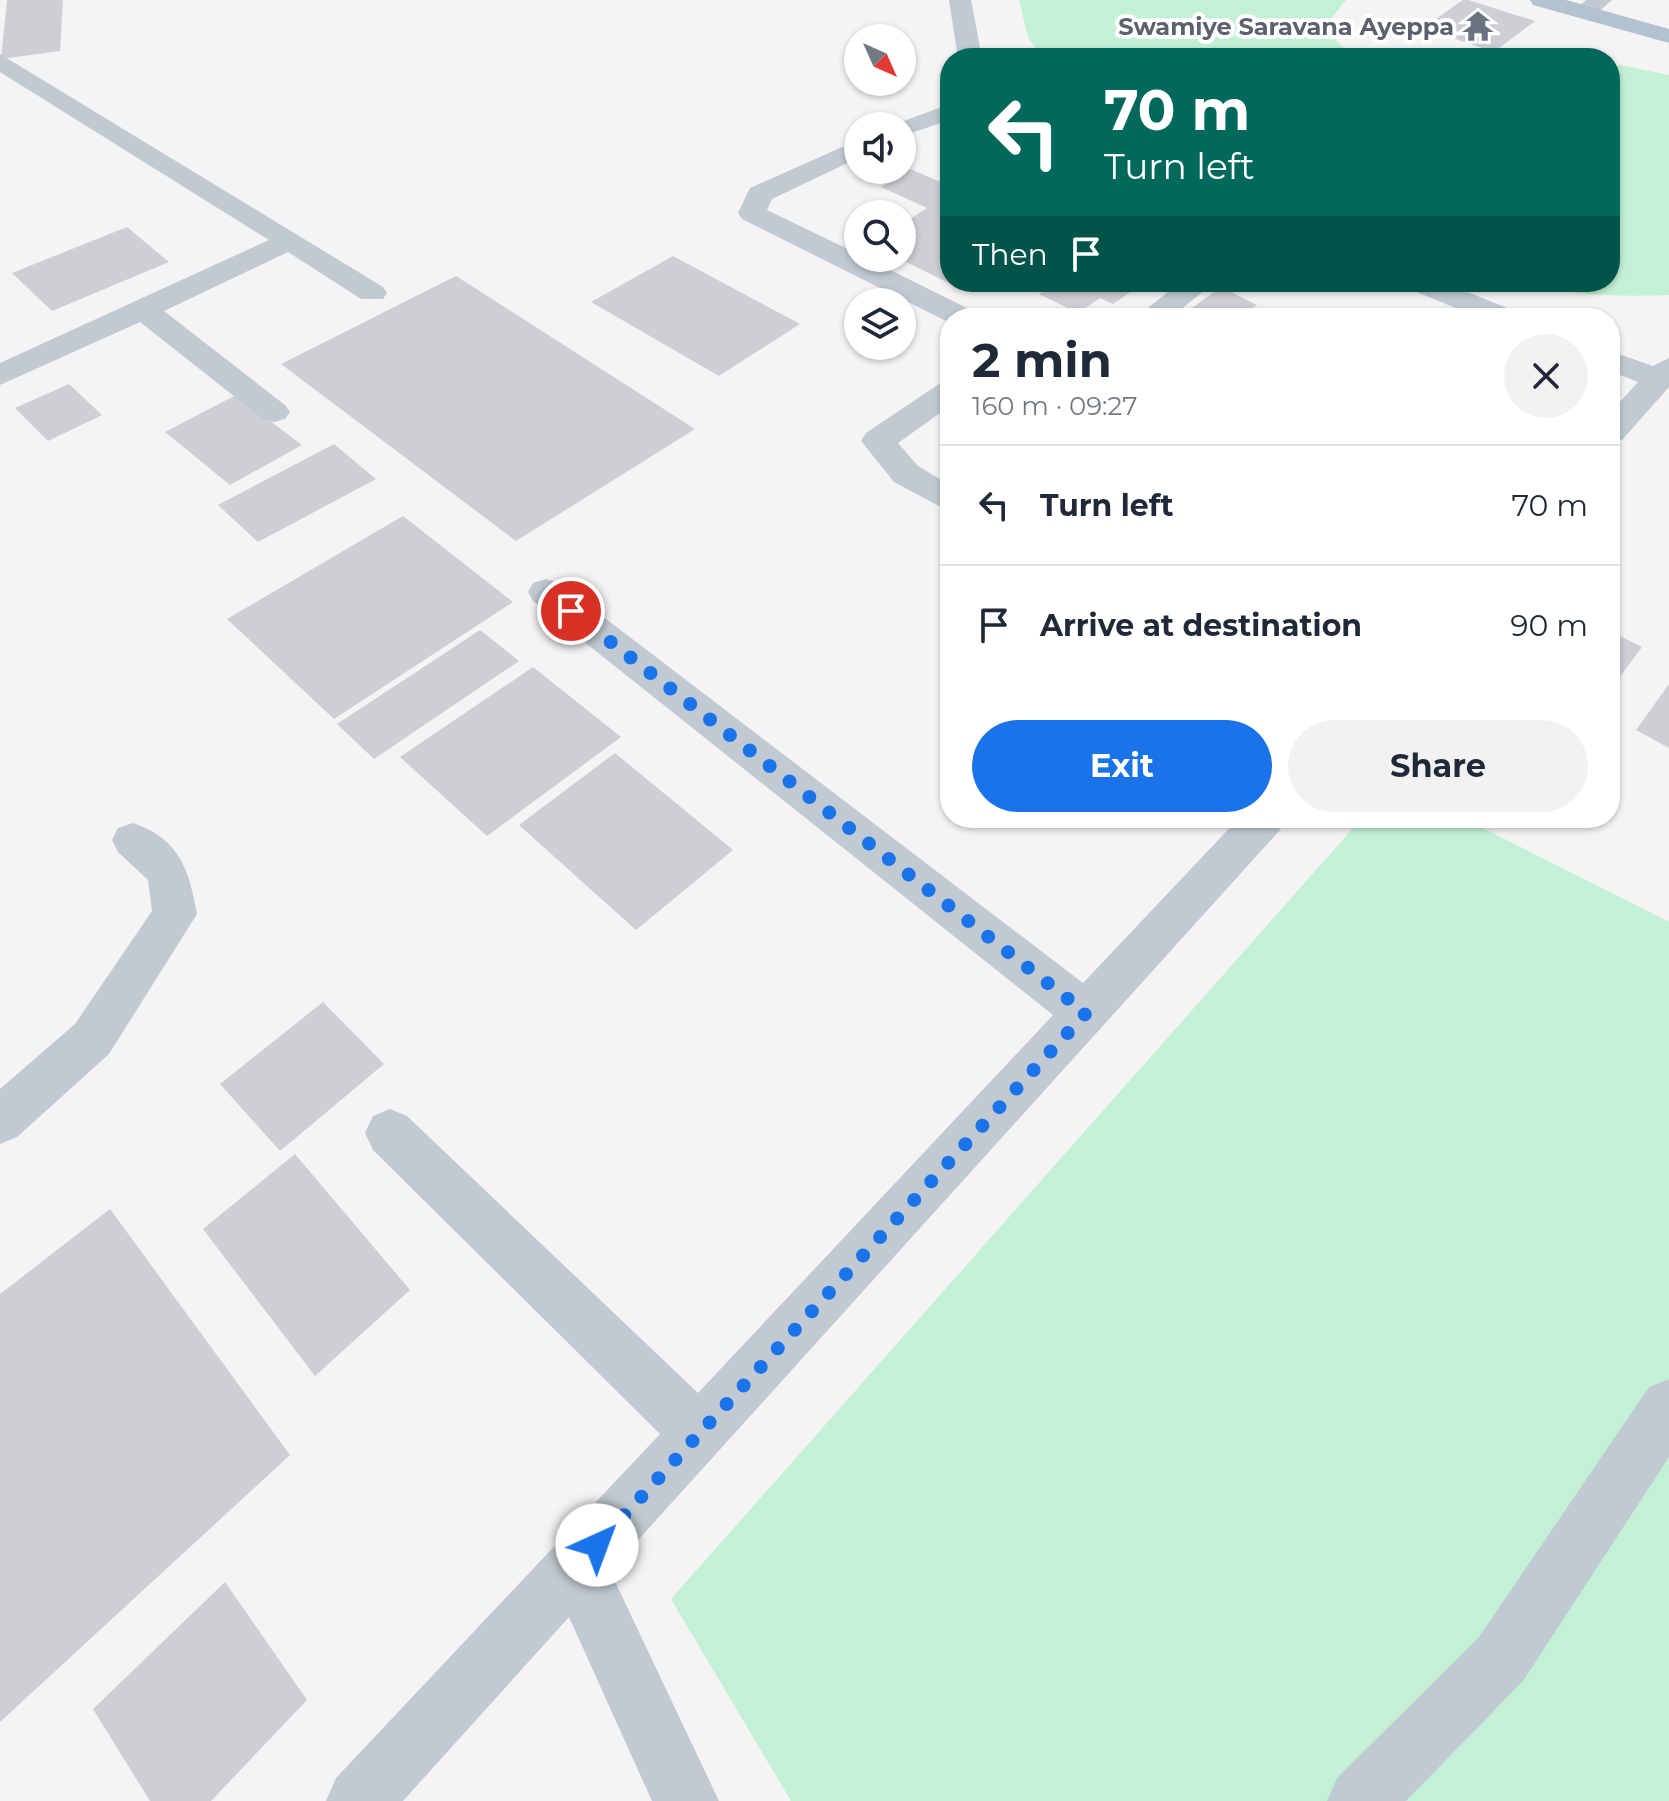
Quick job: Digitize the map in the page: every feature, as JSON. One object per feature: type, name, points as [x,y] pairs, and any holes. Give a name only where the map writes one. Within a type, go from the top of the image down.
[{"type":"main road","points":[[1541,0],[1588,4],[1669,26]]},
{"type":"main road","points":[[1588,4],[1669,36]]},
{"type":"street","points":[[960,0],[968,48]]},
{"type":"street","points":[[0,61],[372,293]]},
{"type":"street","points":[[916,123],[940,115]]},
{"type":"street","points":[[844,155],[760,194],[752,213],[944,308]]},
{"type":"street","points":[[0,375],[290,241]]},
{"type":"street","points":[[1164,308],[1186,292]]},
{"type":"street","points":[[1442,292],[1481,308]]},
{"type":"street","points":[[143,309],[274,412]]},
{"type":"street","points":[[1620,363],[1664,374],[1620,422]]},
{"type":"street","points":[[940,398],[878,441],[906,474],[940,494]]},
{"type":"street","points":[[546,592],[1086,1013]]},
{"type":"street","points":[[359,1801],[1256,828]]},
{"type":"street","points":[[0,1121],[92,1039],[175,914],[168,872],[133,840]]},
{"type":"street","points":[[390,1133],[700,1434]]},
{"type":"street","points":[[1370,1797],[1501,1659],[1669,1407]]},
{"type":"street","points":[[577,1567],[686,1801]]},
{"type":"green space","points":[[1019,0],[1346,0],[1330,20],[1330,35],[1344,48],[1035,48],[1028,37]]},
{"type":"green space","points":[[1620,65],[1669,75],[1669,295],[1576,292],[1620,292]]},
{"type":"green space","points":[[1353,828],[1483,828],[1669,922],[1669,1801],[791,1801],[671,1599]]},
{"type":"building","points":[[7,0],[63,0],[60,51],[1,59]]},
{"type":"building","points":[[1463,0],[1535,21],[1499,48],[1482,48],[1423,28]]},
{"type":"building","points":[[916,172],[940,182],[940,279],[916,267],[916,215],[927,208],[916,203],[916,200],[881,187],[886,184],[916,184]]},
{"type":"building","points":[[127,227],[169,262],[52,311],[12,273]]},
{"type":"building","points":[[673,256],[800,324],[719,376],[591,302]]},
{"type":"building","points":[[456,276],[695,429],[516,541],[281,364]]},
{"type":"building","points":[[1130,292],[1113,304],[1100,298],[1085,308],[1068,308],[1039,294]]},
{"type":"building","points":[[1214,292],[1231,292],[1257,305],[1253,308],[1192,308]]},
{"type":"building","points":[[69,384],[102,415],[48,441],[15,408]]},
{"type":"building","points":[[236,395],[302,445],[230,485],[165,432]]},
{"type":"building","points":[[334,444],[376,479],[258,542],[218,505]]},
{"type":"building","points":[[403,516],[513,602],[334,719],[227,619]]},
{"type":"building","points":[[480,630],[519,661],[374,759],[337,724]]},
{"type":"building","points":[[1620,636],[1642,647],[1620,677]]},
{"type":"building","points":[[533,667],[621,737],[487,836],[400,757]]},
{"type":"building","points":[[1669,684],[1669,748],[1636,730]]},
{"type":"building","points":[[615,753],[733,850],[636,930],[519,825]]},
{"type":"building","points":[[323,1002],[384,1064],[280,1151],[220,1084]]},
{"type":"building","points":[[295,1154],[410,1290],[315,1376],[203,1229]]},
{"type":"building","points":[[110,1209],[290,1455],[0,1722],[0,1294]]},
{"type":"building","points":[[225,1582],[307,1700],[211,1801],[150,1801],[93,1709]]},
{"type":"place","name":"Swamiye Saravana Ayeppa","points":[[1478,26]]},
{"type":"route","points":[[571,611],[1086,1013],[597,1545]]}]
